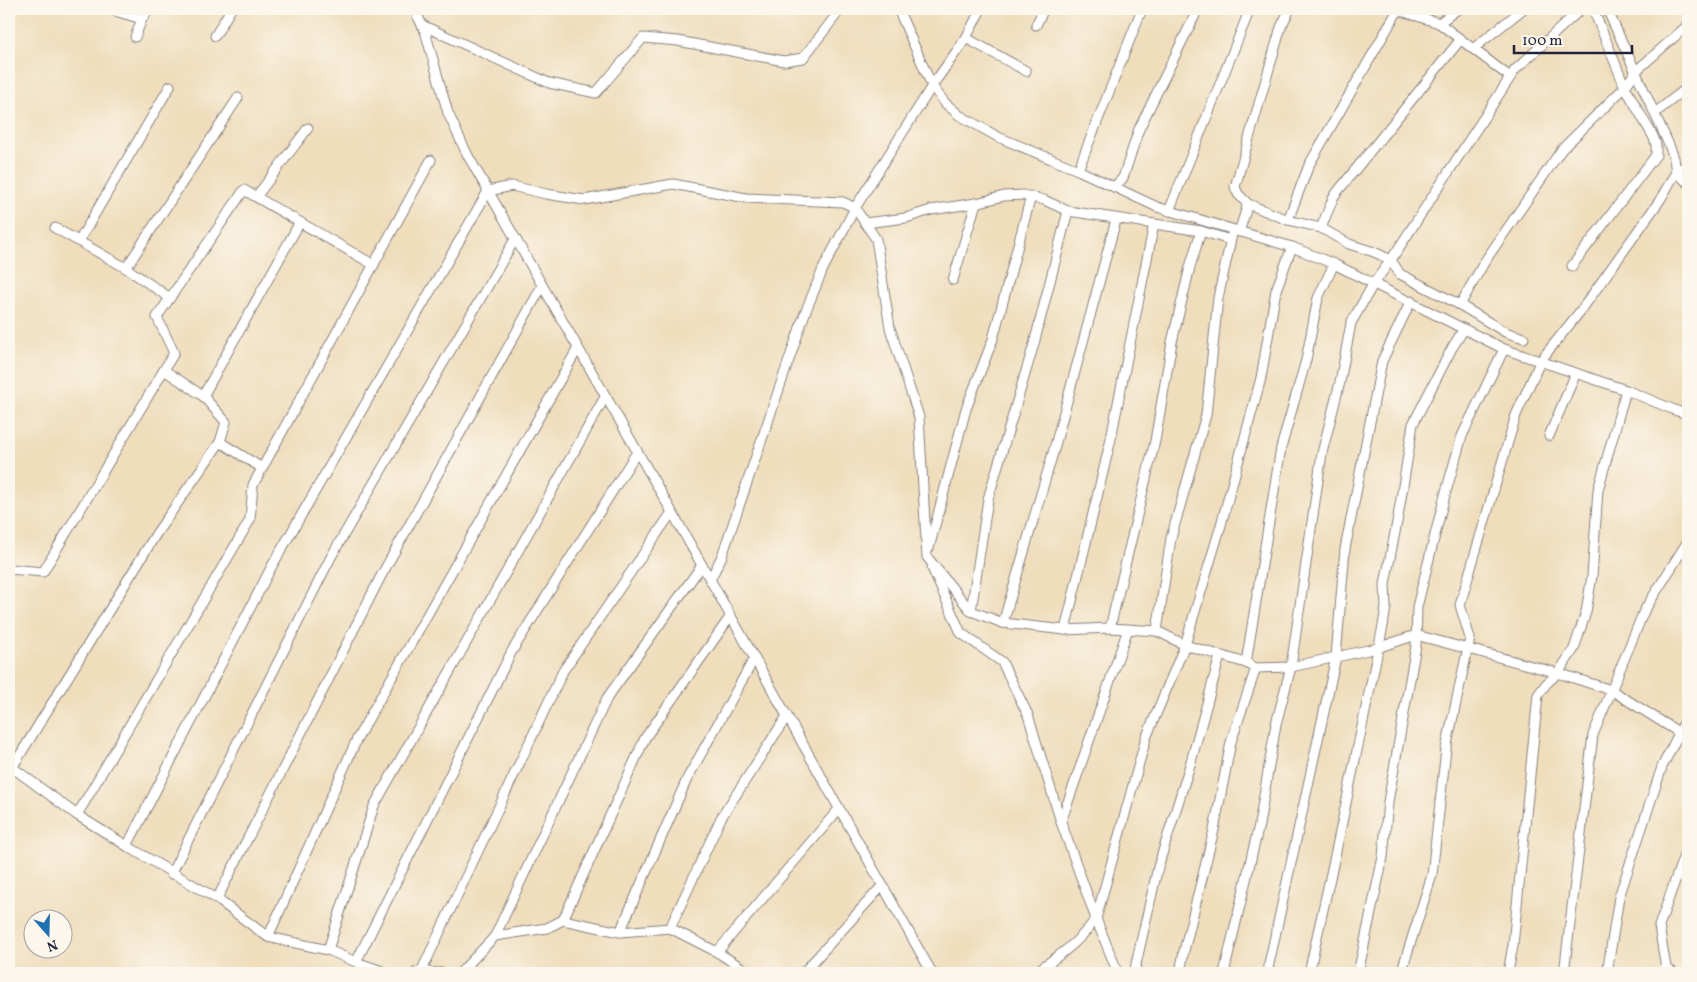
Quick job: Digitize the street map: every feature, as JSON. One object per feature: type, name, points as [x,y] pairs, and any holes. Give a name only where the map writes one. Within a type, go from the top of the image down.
[{"type":"street","points":[[108,9],[142,19]]},
{"type":"street","points":[[136,37],[142,19],[149,9]]},
{"type":"street","points":[[214,36],[231,9]]},
{"type":"street","points":[[414,9],[422,26],[448,113],[467,154],[638,452],[932,973]]},
{"type":"street","points":[[422,26],[550,83],[596,93],[643,38],[678,40],[784,61],[803,58],[841,9]]},
{"type":"street","points":[[898,9],[932,86],[945,103],[960,116],[998,137],[1078,170],[1168,211],[1234,234],[1292,247],[1334,264],[1412,301],[1504,349],[1626,390],[1677,412],[1688,414]]},
{"type":"street","points":[[710,580],[722,556],[805,313],[823,269],[855,208],[932,86],[966,38],[981,9]]},
{"type":"street","points":[[1036,25],[1044,9]]},
{"type":"street","points":[[1078,170],[1142,9]]},
{"type":"street","points":[[1114,187],[1123,178],[1138,129],[1198,9]]},
{"type":"street","points":[[1168,211],[1250,9]]},
{"type":"street","points":[[1290,9],[1281,26],[1235,187],[1238,194],[1248,204],[1288,220],[1321,228],[1349,244],[1391,260],[1400,274],[1460,304],[1505,332],[1524,338]]},
{"type":"street","points":[[1439,23],[1458,9]]},
{"type":"street","points":[[1474,48],[1523,9]]},
{"type":"street","points":[[1224,973],[1259,826],[1276,724],[1291,667],[1322,453],[1340,382],[1351,323],[1374,283],[1515,70],[1581,9]]},
{"type":"street","points":[[1572,266],[1656,155],[1654,138],[1625,87],[1593,9]]},
{"type":"street","points":[[1607,9],[1655,113],[1674,158],[1676,172],[1688,183]]},
{"type":"street","points":[[1288,220],[1309,165],[1397,10],[1439,23],[1510,77]]},
{"type":"street","points":[[1460,304],[1485,261],[1562,149],[1625,87],[1636,71],[1688,25]]},
{"type":"street","points":[[966,38],[1026,71]]},
{"type":"street","points":[[1321,228],[1334,196],[1461,39]]},
{"type":"street","points":[[79,241],[170,86]]},
{"type":"street","points":[[1655,113],[1688,87]]},
{"type":"street","points":[[126,268],[238,98]]},
{"type":"street","points":[[256,197],[308,128]]},
{"type":"street","points":[[78,814],[250,520],[253,485],[431,160]]},
{"type":"street","points":[[1400,973],[1432,874],[1446,750],[1470,638],[1460,605],[1516,415],[1541,360],[1582,309],[1660,200],[1676,172],[1688,164]]},
{"type":"street","points":[[488,190],[512,186],[584,200],[673,184],[746,198],[843,202],[855,208],[876,240],[890,328],[919,417],[927,557],[961,634],[1002,662],[1028,715],[1061,822],[1096,919],[1118,973]]},
{"type":"street","points":[[9,569],[44,572],[174,353],[157,317],[244,190],[374,265]]},
{"type":"street","points":[[127,846],[272,566],[488,190]]},
{"type":"street","points":[[865,223],[906,218],[931,210],[976,203],[1004,196],[1031,196],[1068,211],[1116,220],[1201,232],[1234,234]]},
{"type":"street","points":[[927,557],[966,409],[993,339],[1031,196]]},
{"type":"street","points":[[953,280],[976,203]]},
{"type":"street","points":[[1158,631],[1171,538],[1206,415],[1218,298],[1234,234],[1248,204]]},
{"type":"street","points":[[971,611],[988,499],[1034,344],[1068,211]]},
{"type":"street","points":[[1004,623],[1116,220]]},
{"type":"street","points":[[203,396],[300,222]]},
{"type":"street","points":[[1064,630],[1110,443],[1154,224]]},
{"type":"street","points":[[55,228],[126,268],[170,298]]},
{"type":"street","points":[[1110,628],[1155,441],[1172,342],[1190,267],[1201,232]]},
{"type":"street","points":[[171,874],[331,557],[515,239]]},
{"type":"street","points":[[1034,973],[1062,954],[1082,937],[1096,919],[1146,738],[1184,646],[1221,525],[1261,378],[1276,290],[1292,247]]},
{"type":"street","points":[[1246,663],[1281,448],[1306,360],[1318,298],[1334,264]]},
{"type":"street","points":[[217,899],[381,576],[542,286]]},
{"type":"street","points":[[1267,973],[1336,657],[1345,549],[1382,361],[1412,301]]},
{"type":"street","points":[[1309,973],[1360,738],[1386,607],[1385,584],[1413,424],[1452,348],[1464,329]]},
{"type":"street","points":[[268,937],[357,739],[578,348]]},
{"type":"street","points":[[1358,973],[1383,857],[1388,802],[1416,646],[1416,607],[1462,436],[1504,349]]},
{"type":"street","points":[[164,370],[203,396],[226,422],[220,442],[156,534],[10,766],[127,846],[171,874],[217,899],[268,937],[328,950],[388,973]]},
{"type":"street","points":[[1549,436],[1576,373]]},
{"type":"street","points":[[1508,973],[1513,945],[1538,695],[1558,673],[1574,649],[1586,612],[1592,576],[1598,490],[1626,390]]},
{"type":"street","points":[[328,950],[374,806],[605,397]]},
{"type":"street","points":[[220,442],[262,468]]},
{"type":"street","points":[[356,962],[512,651],[638,452]]},
{"type":"street","points":[[442,973],[418,972],[563,671],[672,512]]},
{"type":"street","points":[[1564,973],[1593,735],[1644,611],[1688,541]]},
{"type":"street","points":[[927,557],[971,611],[1004,623],[1064,630],[1110,628],[1158,631],[1184,646],[1246,663],[1256,668],[1291,667],[1377,648],[1416,635],[1558,673],[1611,690],[1688,738]]},
{"type":"street","points":[[460,973],[495,936],[607,698],[702,565]]},
{"type":"street","points":[[563,920],[645,738],[730,617]]},
{"type":"street","points":[[1061,822],[1128,629]]},
{"type":"street","points":[[1134,973],[1158,866],[1190,765],[1220,656]]},
{"type":"street","points":[[620,932],[687,780],[754,659]]},
{"type":"street","points":[[1180,973],[1214,830],[1231,742],[1256,668]]},
{"type":"street","points":[[1607,973],[1619,897],[1662,767],[1688,715]]},
{"type":"street","points":[[670,928],[722,818],[786,716]]},
{"type":"street","points":[[717,952],[839,809]]},
{"type":"street","points":[[1674,973],[1666,971],[1659,926],[1688,844]]},
{"type":"street","points":[[803,973],[882,886]]},
{"type":"street","points":[[495,936],[547,928],[563,920],[620,932],[670,928],[717,952],[750,973]]}]
